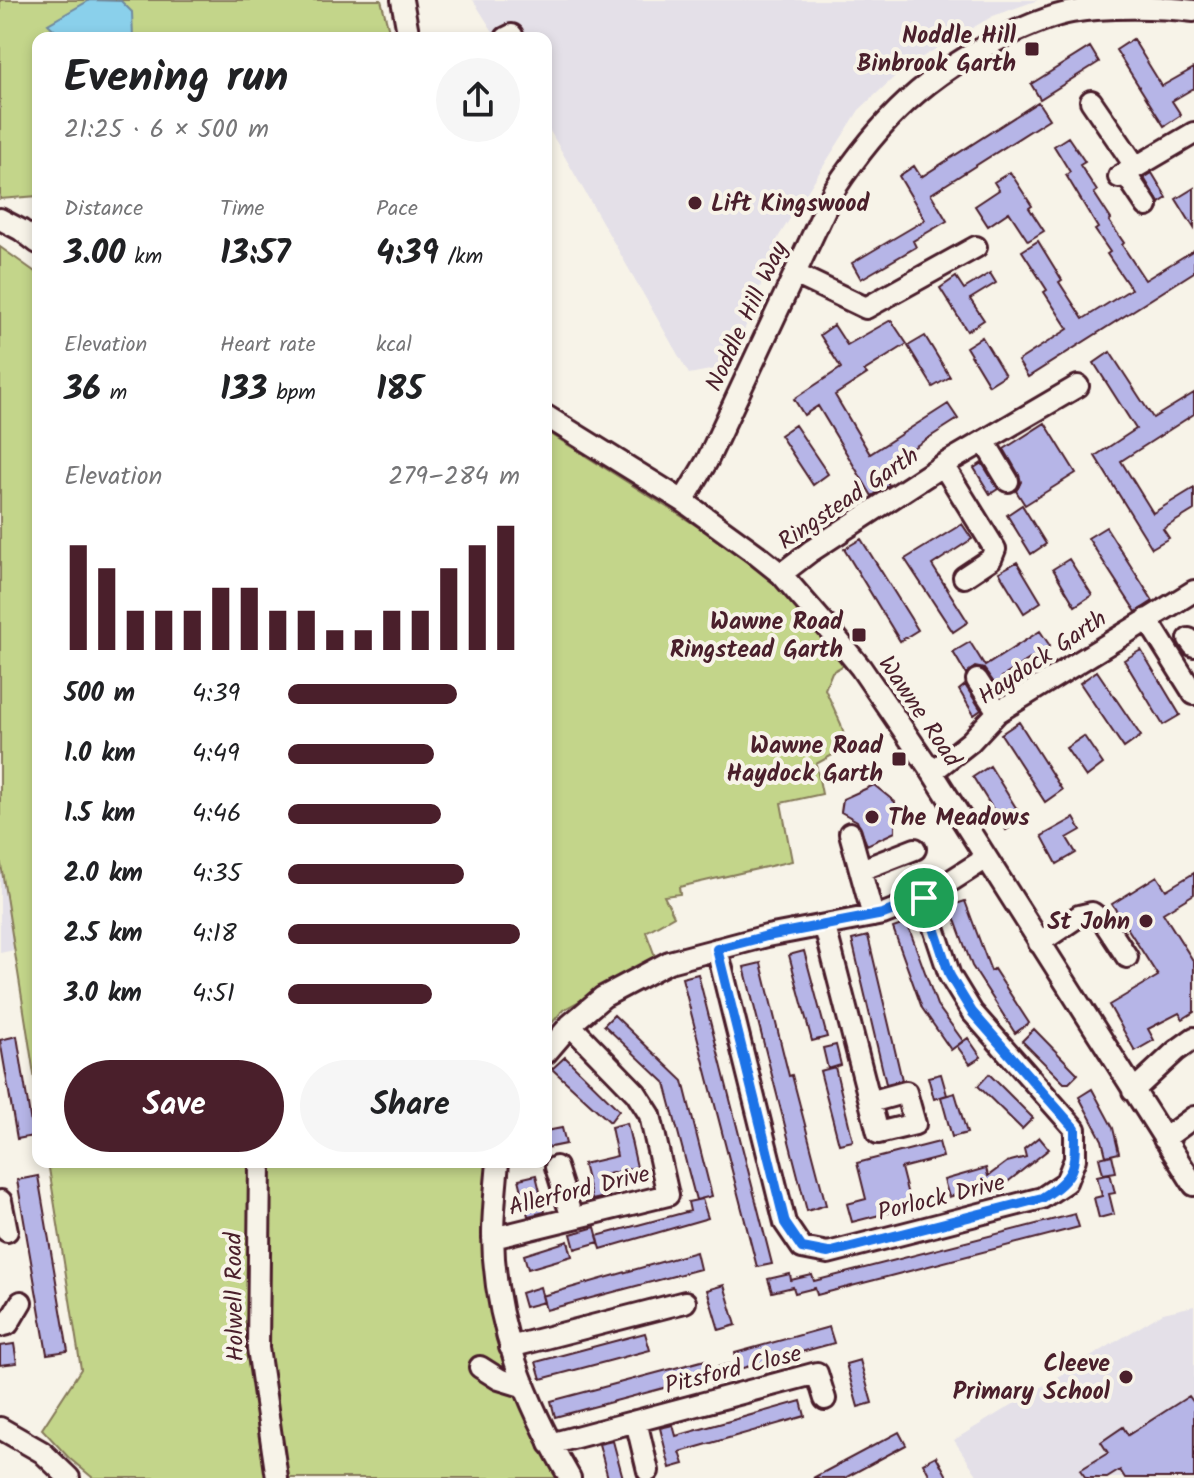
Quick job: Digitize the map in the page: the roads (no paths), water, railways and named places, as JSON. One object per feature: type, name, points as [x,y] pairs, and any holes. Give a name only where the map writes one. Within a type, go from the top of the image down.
[{"type":"street","points":[[402,0],[408,32]]},
{"type":"street","name":"Noddle Hill Way","points":[[683,501],[707,461],[834,190],[860,152],[898,108],[941,71],[976,50],[1021,29],[1072,12],[1162,7],[1194,11]]},
{"type":"street","points":[[1091,101],[1147,206]]},
{"type":"street","points":[[1127,172],[1194,133]]},
{"type":"street","points":[[0,219],[32,238]]},
{"type":"street","points":[[795,274],[866,308],[976,247]]},
{"type":"street","name":"Ringstead Garth","points":[[781,574],[943,465],[1078,386]]},
{"type":"street","name":"Wawne Road","points":[[556,428],[683,501],[781,574],[861,668],[932,772],[1194,1185]]},
{"type":"street","points":[[984,441],[1008,481]]},
{"type":"street","name":"Ringstead Garth","points":[[943,465],[995,549],[991,559],[964,577]]},
{"type":"street","name":"Haydock Garth","points":[[932,772],[970,742],[998,712],[1194,591]]},
{"type":"street","points":[[1147,619],[1191,682]]},
{"type":"street","points":[[977,680],[998,712]]},
{"type":"street","points":[[850,833],[873,916]]},
{"type":"street","points":[[861,870],[915,849]]},
{"type":"street","points":[[552,1046],[570,1025],[603,997],[669,962],[767,936],[873,916],[924,898],[985,859]]},
{"type":"street","name":"Porlock Drive","points":[[717,949],[785,1223],[802,1248],[828,1253],[1042,1198],[1066,1182],[1075,1159],[1075,1129],[972,1012],[950,976],[924,898]]},
{"type":"street","points":[[1039,943],[1079,916],[1092,913],[1104,922],[1127,957]]},
{"type":"street","points":[[825,927],[870,1102]]},
{"type":"street","name":"Allerford Drive","points":[[493,1238],[668,1195],[650,1115],[636,1093],[570,1025]]},
{"type":"street","points":[[1133,1091],[1194,1038]]},
{"type":"street","points":[[1164,1139],[1194,1117]]},
{"type":"street","points":[[556,1167],[572,1218]]},
{"type":"street","name":"Holwell Road","points":[[260,1168],[258,1348],[277,1478]]},
{"type":"street","points":[[498,1168],[493,1238],[499,1300],[522,1386],[570,1478]]},
{"type":"street","points":[[0,1326],[8,1324],[21,1302]]},
{"type":"street","points":[[510,1347],[685,1302]]},
{"type":"street","points":[[480,1367],[499,1379],[522,1386]]},
{"type":"street","name":"Pitsford Close","points":[[550,1444],[817,1373],[825,1399]]},
{"type":"street","points":[[636,1421],[648,1471]]},
{"type":"street","points":[[0,1428],[42,1452],[69,1478]]},
{"type":"water","points":[[90,0],[121,1],[132,12],[133,32],[57,32],[48,24]]},
{"type":"place","name":"Noddle Hill Binbrook Garth","points":[[1032,49]]},
{"type":"place","name":"Lift Kingswood","points":[[695,203]]},
{"type":"place","name":"Wawne Road Ringstead Garth","points":[[859,635]]},
{"type":"place","name":"Wawne Road Haydock Garth","points":[[899,759]]},
{"type":"place","name":"The Meadows","points":[[872,817]]},
{"type":"place","name":"St John","points":[[1146,921]]},
{"type":"place","name":"Cleeve Primary School","points":[[1126,1377]]}]
